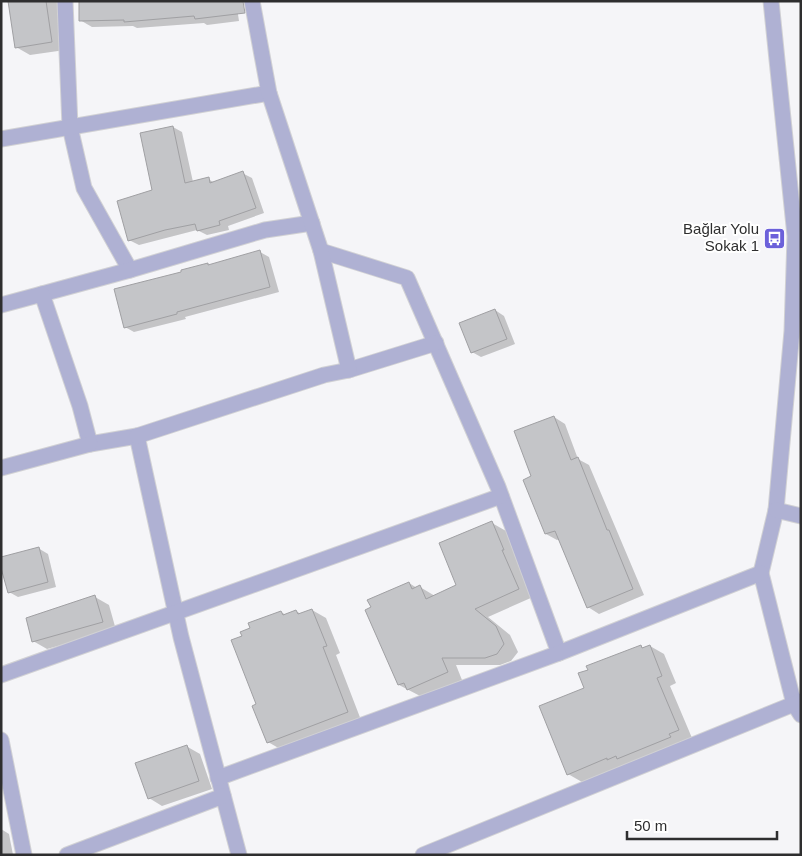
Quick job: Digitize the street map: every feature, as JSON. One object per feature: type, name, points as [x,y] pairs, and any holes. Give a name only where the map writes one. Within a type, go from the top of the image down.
[{"type":"street","points":[[65,1],[70,127],[84,188],[130,270]]},
{"type":"street","points":[[252,1],[269,93],[321,251],[349,370]]},
{"type":"street","points":[[423,855],[798,707],[761,573],[776,510],[796,333],[795,236],[771,1]]},
{"type":"street","points":[[1,139],[269,93]]},
{"type":"street","points":[[1,305],[130,270],[265,230],[312,223]]},
{"type":"street","points":[[321,251],[407,278],[501,496],[559,653]]},
{"type":"street","points":[[42,294],[80,406],[90,444]]},
{"type":"street","points":[[1,468],[90,444],[137,436],[324,375],[349,370],[436,344]]},
{"type":"street","points":[[137,436],[175,613],[239,855]]},
{"type":"street","points":[[1,675],[501,496]]},
{"type":"street","points":[[776,510],[801,516]]},
{"type":"street","points":[[218,778],[559,653],[761,573]]},
{"type":"street","points":[[1,740],[24,855]]},
{"type":"street","points":[[67,855],[223,796]]},
{"type":"building","points":[[8,1],[46,1],[52,42],[15,48]]},
{"type":"building","points":[[79,1],[243,1],[245,13],[195,19],[194,16],[124,22],[124,20],[79,21]]},
{"type":"building","points":[[173,126],[185,183],[209,177],[210,183],[243,171],[256,208],[219,221],[220,225],[197,231],[195,224],[165,230],[128,241],[117,201],[152,190],[140,133]]},
{"type":"building","points":[[260,250],[270,287],[124,328],[114,289]]},
{"type":"building","points":[[495,309],[507,339],[471,353],[459,323]]},
{"type":"building","points":[[554,416],[571,460],[578,457],[633,589],[587,608],[555,531],[545,534],[523,480],[531,476],[514,431]]},
{"type":"building","points":[[492,521],[519,589],[475,609],[496,626],[504,644],[497,654],[485,658],[442,658],[448,672],[407,690],[404,683],[398,685],[365,610],[371,607],[367,600],[409,582],[412,589],[420,585],[426,599],[456,585],[439,543]]},
{"type":"building","points":[[39,547],[48,582],[8,593],[1,568],[1,557]]},
{"type":"building","points":[[95,595],[103,622],[32,642],[26,618]]},
{"type":"building","points":[[312,609],[327,646],[323,647],[348,712],[267,743],[252,706],[256,704],[231,640],[242,636],[240,632],[250,628],[248,623],[281,611],[283,615],[296,610],[298,614]]},
{"type":"building","points":[[641,645],[642,648],[650,645],[662,676],[657,678],[679,730],[669,734],[671,737],[617,759],[616,756],[607,760],[607,758],[567,775],[539,706],[584,688],[578,673],[588,670],[586,666]]},
{"type":"building","points":[[187,745],[199,781],[148,799],[135,763]]},
{"type":"place","name":"Bağlar Yolu Sokak 1","points":[[775,238]]}]
